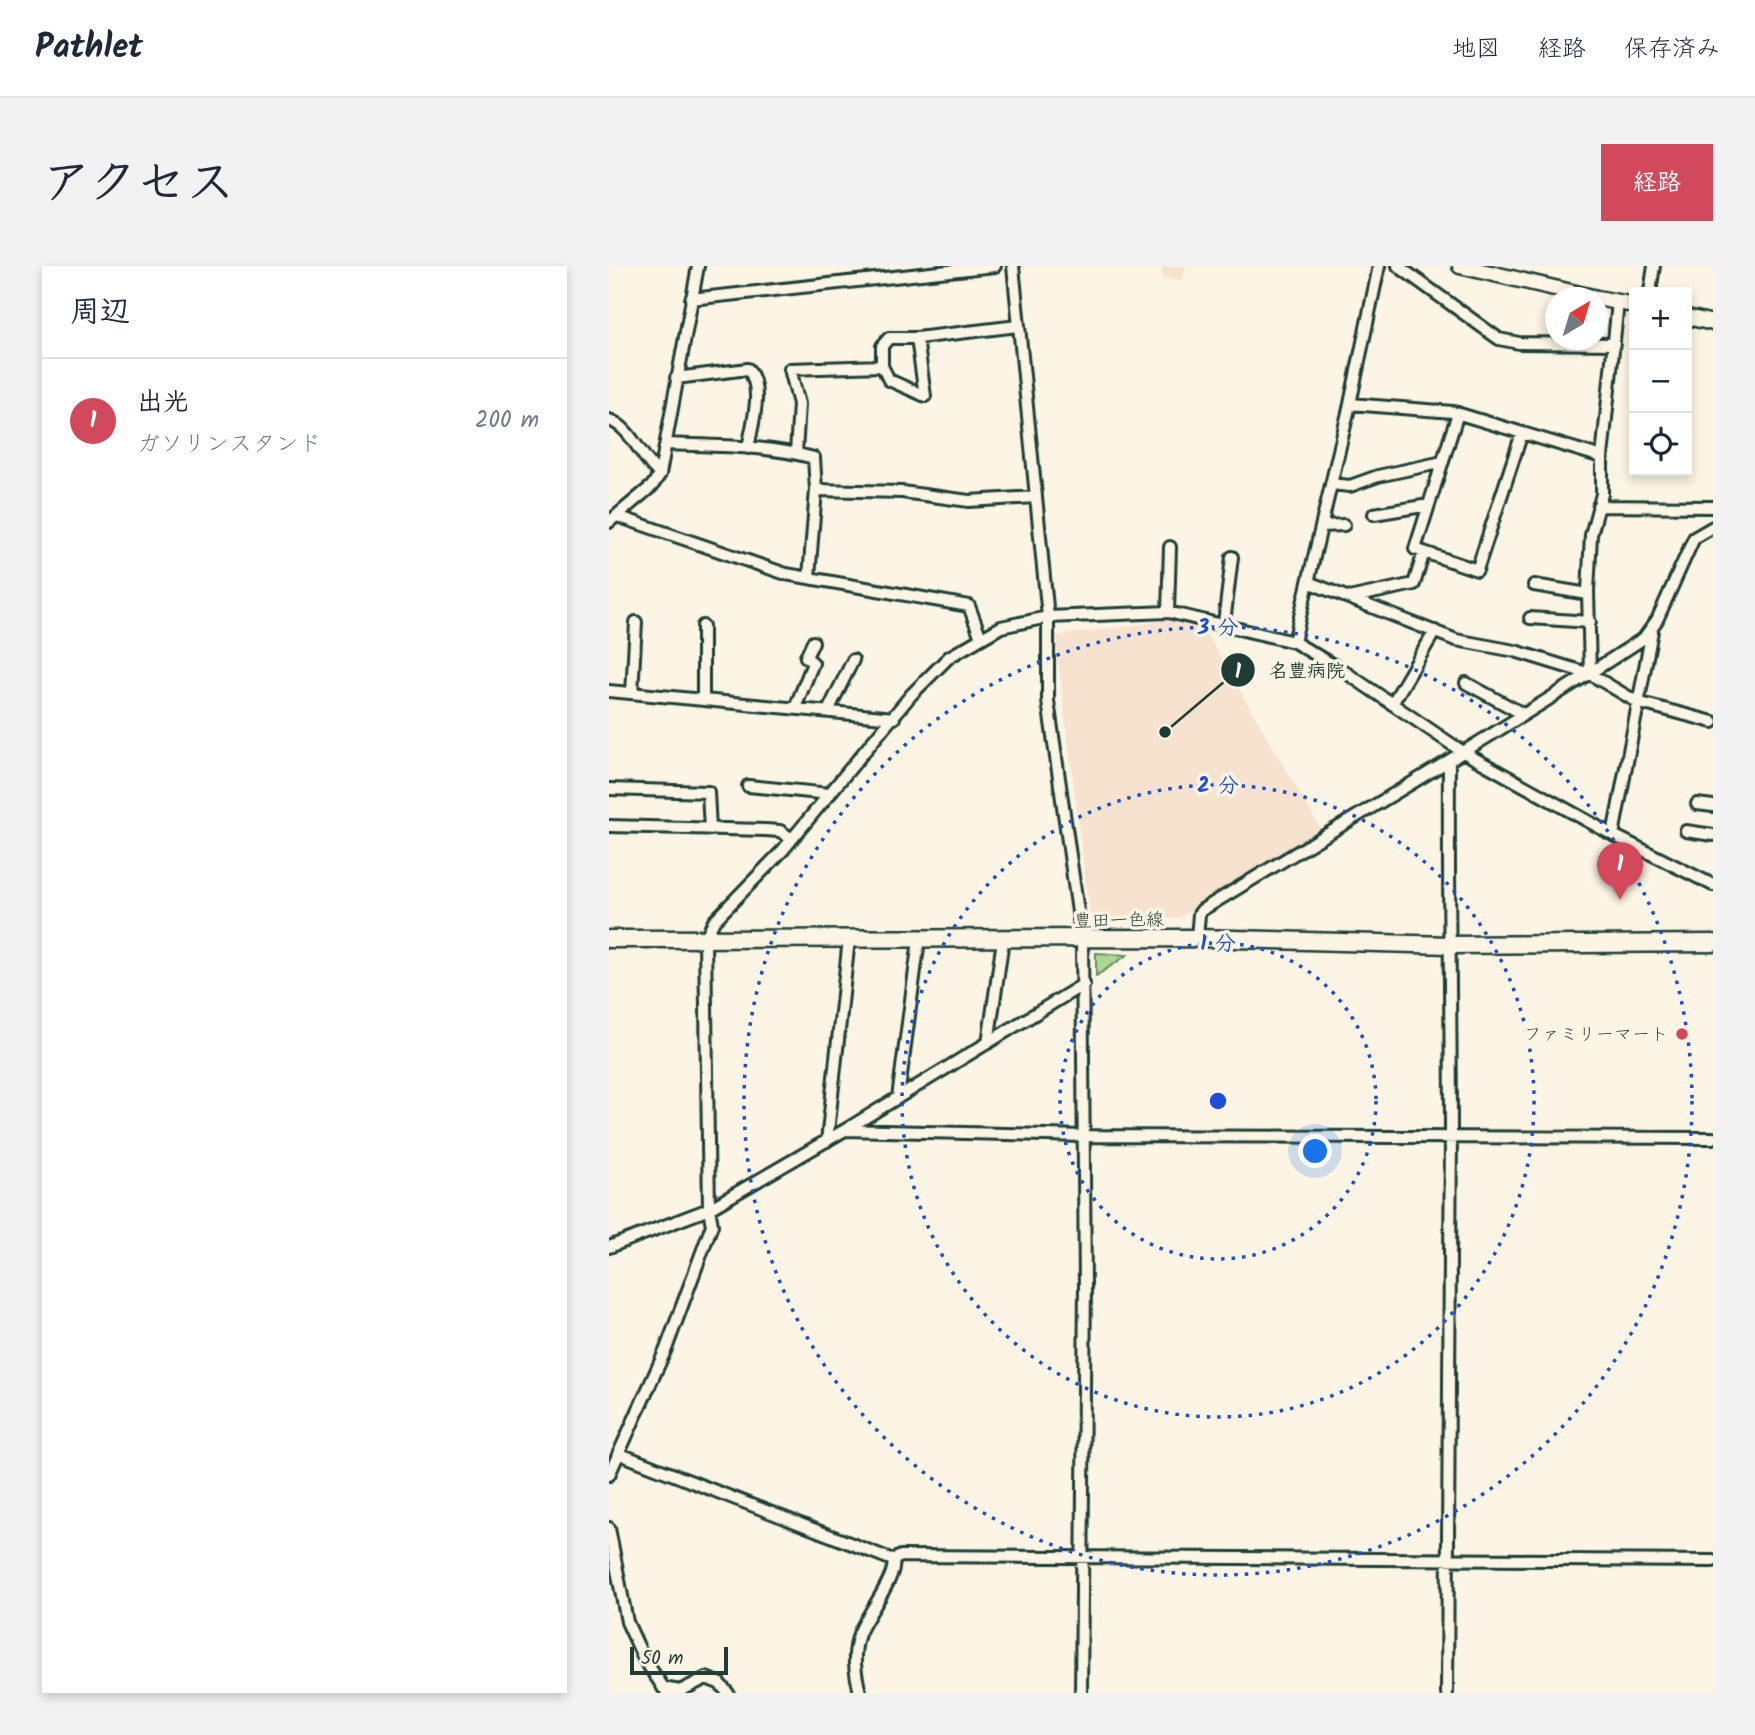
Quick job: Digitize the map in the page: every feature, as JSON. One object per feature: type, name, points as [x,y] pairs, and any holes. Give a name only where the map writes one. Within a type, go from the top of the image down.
[{"type":"main road","name":"豊田一色線","points":[[609,939],[1197,938],[1450,945],[1713,943]]},
{"type":"street","points":[[613,519],[652,486],[660,474],[698,266]]},
{"type":"street","points":[[691,299],[995,266]]},
{"type":"street","points":[[1013,266],[1048,617],[1048,701],[1082,940],[1084,1300],[1081,1693]]},
{"type":"street","points":[[1294,642],[1350,404],[1379,266]]},
{"type":"street","points":[[1398,266],[1499,339],[1519,343],[1614,344]]},
{"type":"street","points":[[1460,266],[1550,287]]},
{"type":"street","points":[[1651,287],[1654,266]]},
{"type":"street","points":[[1608,300],[1629,304]]},
{"type":"street","points":[[1590,674],[1588,594],[1591,535],[1601,494],[1602,457],[1618,302]]},
{"type":"street","points":[[1692,318],[1713,323]]},
{"type":"street","points":[[917,338],[925,396],[889,380],[882,366],[882,346],[889,338],[917,338],[1018,326]]},
{"type":"street","points":[[796,453],[800,416],[790,369],[882,366]]},
{"type":"street","points":[[676,378],[748,369],[753,375],[756,401],[748,448]]},
{"type":"street","points":[[1350,404],[1458,413],[1602,457]]},
{"type":"street","points":[[1458,413],[1415,549],[1476,570],[1522,433]]},
{"type":"street","points":[[609,420],[623,428],[652,469],[660,474]]},
{"type":"street","points":[[667,444],[748,448],[796,453],[814,458],[816,490],[809,577]]},
{"type":"street","points":[[1331,484],[1350,486],[1378,476],[1443,462]]},
{"type":"street","points":[[816,490],[902,492],[968,501],[1036,497]]},
{"type":"street","points":[[1374,514],[1429,505]]},
{"type":"street","points":[[1598,506],[1713,507]]},
{"type":"street","points":[[613,519],[786,574],[968,606],[981,638]]},
{"type":"street","points":[[1321,526],[1344,525]]},
{"type":"street","points":[[1197,938],[1199,914],[1202,910],[1449,762],[1644,638],[1653,625],[1694,538],[1713,527]]},
{"type":"street","points":[[1168,612],[1170,547]]},
{"type":"street","points":[[1349,598],[1414,584],[1424,552]]},
{"type":"street","points":[[1224,624],[1232,557]]},
{"type":"street","points":[[1308,582],[1456,640],[1515,651],[1590,674],[1637,702],[1713,722]]},
{"type":"street","points":[[1534,585],[1588,594]]},
{"type":"street","points":[[609,1475],[672,1335],[712,1225],[709,1209],[705,939],[714,921],[792,839],[911,695],[949,657],[1001,627],[1048,617],[1168,612],[1294,642],[1463,752],[1613,835],[1713,885]]},
{"type":"street","points":[[1530,618],[1590,622]]},
{"type":"street","points":[[632,693],[636,622]]},
{"type":"street","points":[[1613,835],[1653,625]]},
{"type":"street","points":[[703,626],[703,700]]},
{"type":"street","points":[[1392,704],[1435,631]]},
{"type":"street","points":[[795,708],[813,663],[806,657],[813,642]]},
{"type":"street","points":[[828,711],[853,660]]},
{"type":"street","points":[[1466,683],[1523,714]]},
{"type":"street","points":[[609,691],[894,718]]},
{"type":"street","points":[[1447,1693],[1451,1137],[1450,945],[1447,907],[1449,762]]},
{"type":"street","points":[[748,786],[830,794]]},
{"type":"street","points":[[609,789],[708,792],[710,829]]},
{"type":"street","points":[[1697,804],[1713,806]]},
{"type":"street","points":[[609,826],[780,831],[792,839]]},
{"type":"street","points":[[1686,831],[1713,835]]},
{"type":"street","points":[[827,1141],[849,939]]},
{"type":"street","points":[[898,1098],[919,940]]},
{"type":"street","points":[[988,1042],[1003,940]]},
{"type":"street","points":[[609,1247],[709,1209],[827,1141],[1084,984]]},
{"type":"street","points":[[845,1130],[1083,1136],[1713,1138]]},
{"type":"street","points":[[620,1454],[893,1560],[901,1556],[1713,1560]]},
{"type":"street","points":[[609,1528],[627,1622],[644,1659],[665,1690],[680,1691],[706,1678],[719,1683],[728,1693]]},
{"type":"street","points":[[860,1693],[854,1667],[859,1634],[869,1612],[889,1582],[895,1566],[893,1560]]},
{"type":"shaded area","points":[[1161,266],[1186,266],[1182,281],[1162,279]]},
{"type":"shaded area","points":[[1171,620],[1203,627],[1320,828],[1180,918],[1090,917],[1055,636]]},
{"type":"green space","points":[[1096,953],[1127,955],[1096,976]]},
{"type":"place","name":"名豊病院","points":[[1165,732]]},
{"type":"place","name":"出光","points":[[1620,900]]},
{"type":"place","name":"ファミリーマート","points":[[1682,1034]]}]
